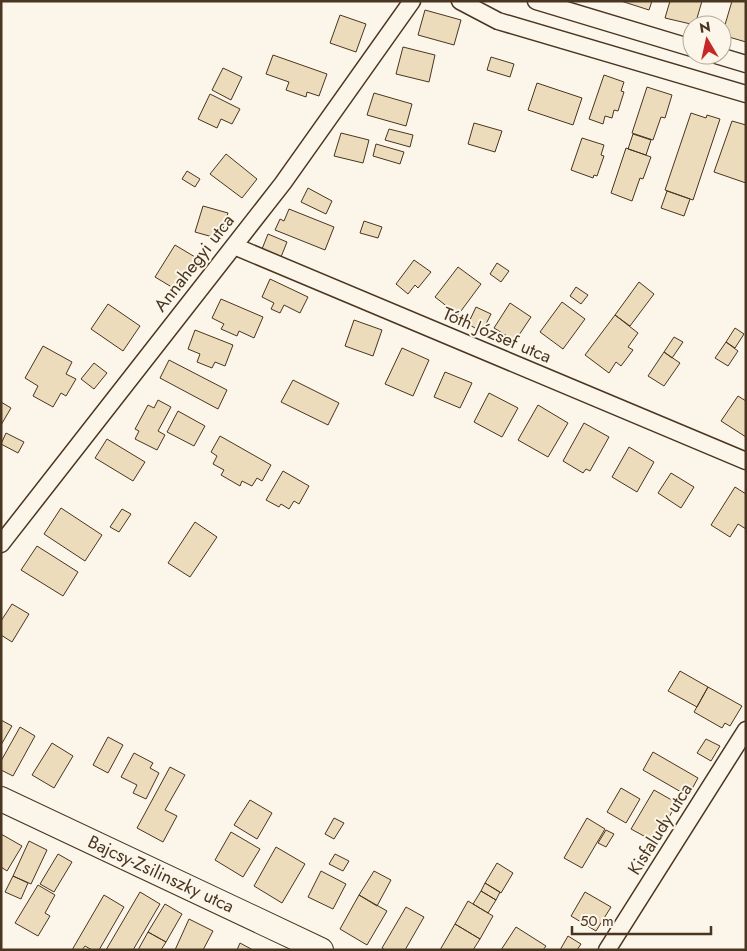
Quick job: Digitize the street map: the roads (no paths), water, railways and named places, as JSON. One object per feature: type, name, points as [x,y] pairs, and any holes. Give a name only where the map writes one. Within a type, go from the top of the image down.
[{"type":"main road","name":"Bajcsy-Zsilinszky utca","points":[[1,799],[321,950]]},
{"type":"street","name":"Annahegyi utca","points":[[1,544],[284,183],[412,1]]},
{"type":"street","points":[[460,1],[498,21],[746,94]]},
{"type":"street","points":[[536,1],[682,45]]},
{"type":"street","points":[[732,60],[746,64]]},
{"type":"street","name":"Tóth József utca","points":[[234,246],[746,461]]},
{"type":"street","name":"Kisfaludy utca","points":[[607,950],[746,730]]}]
